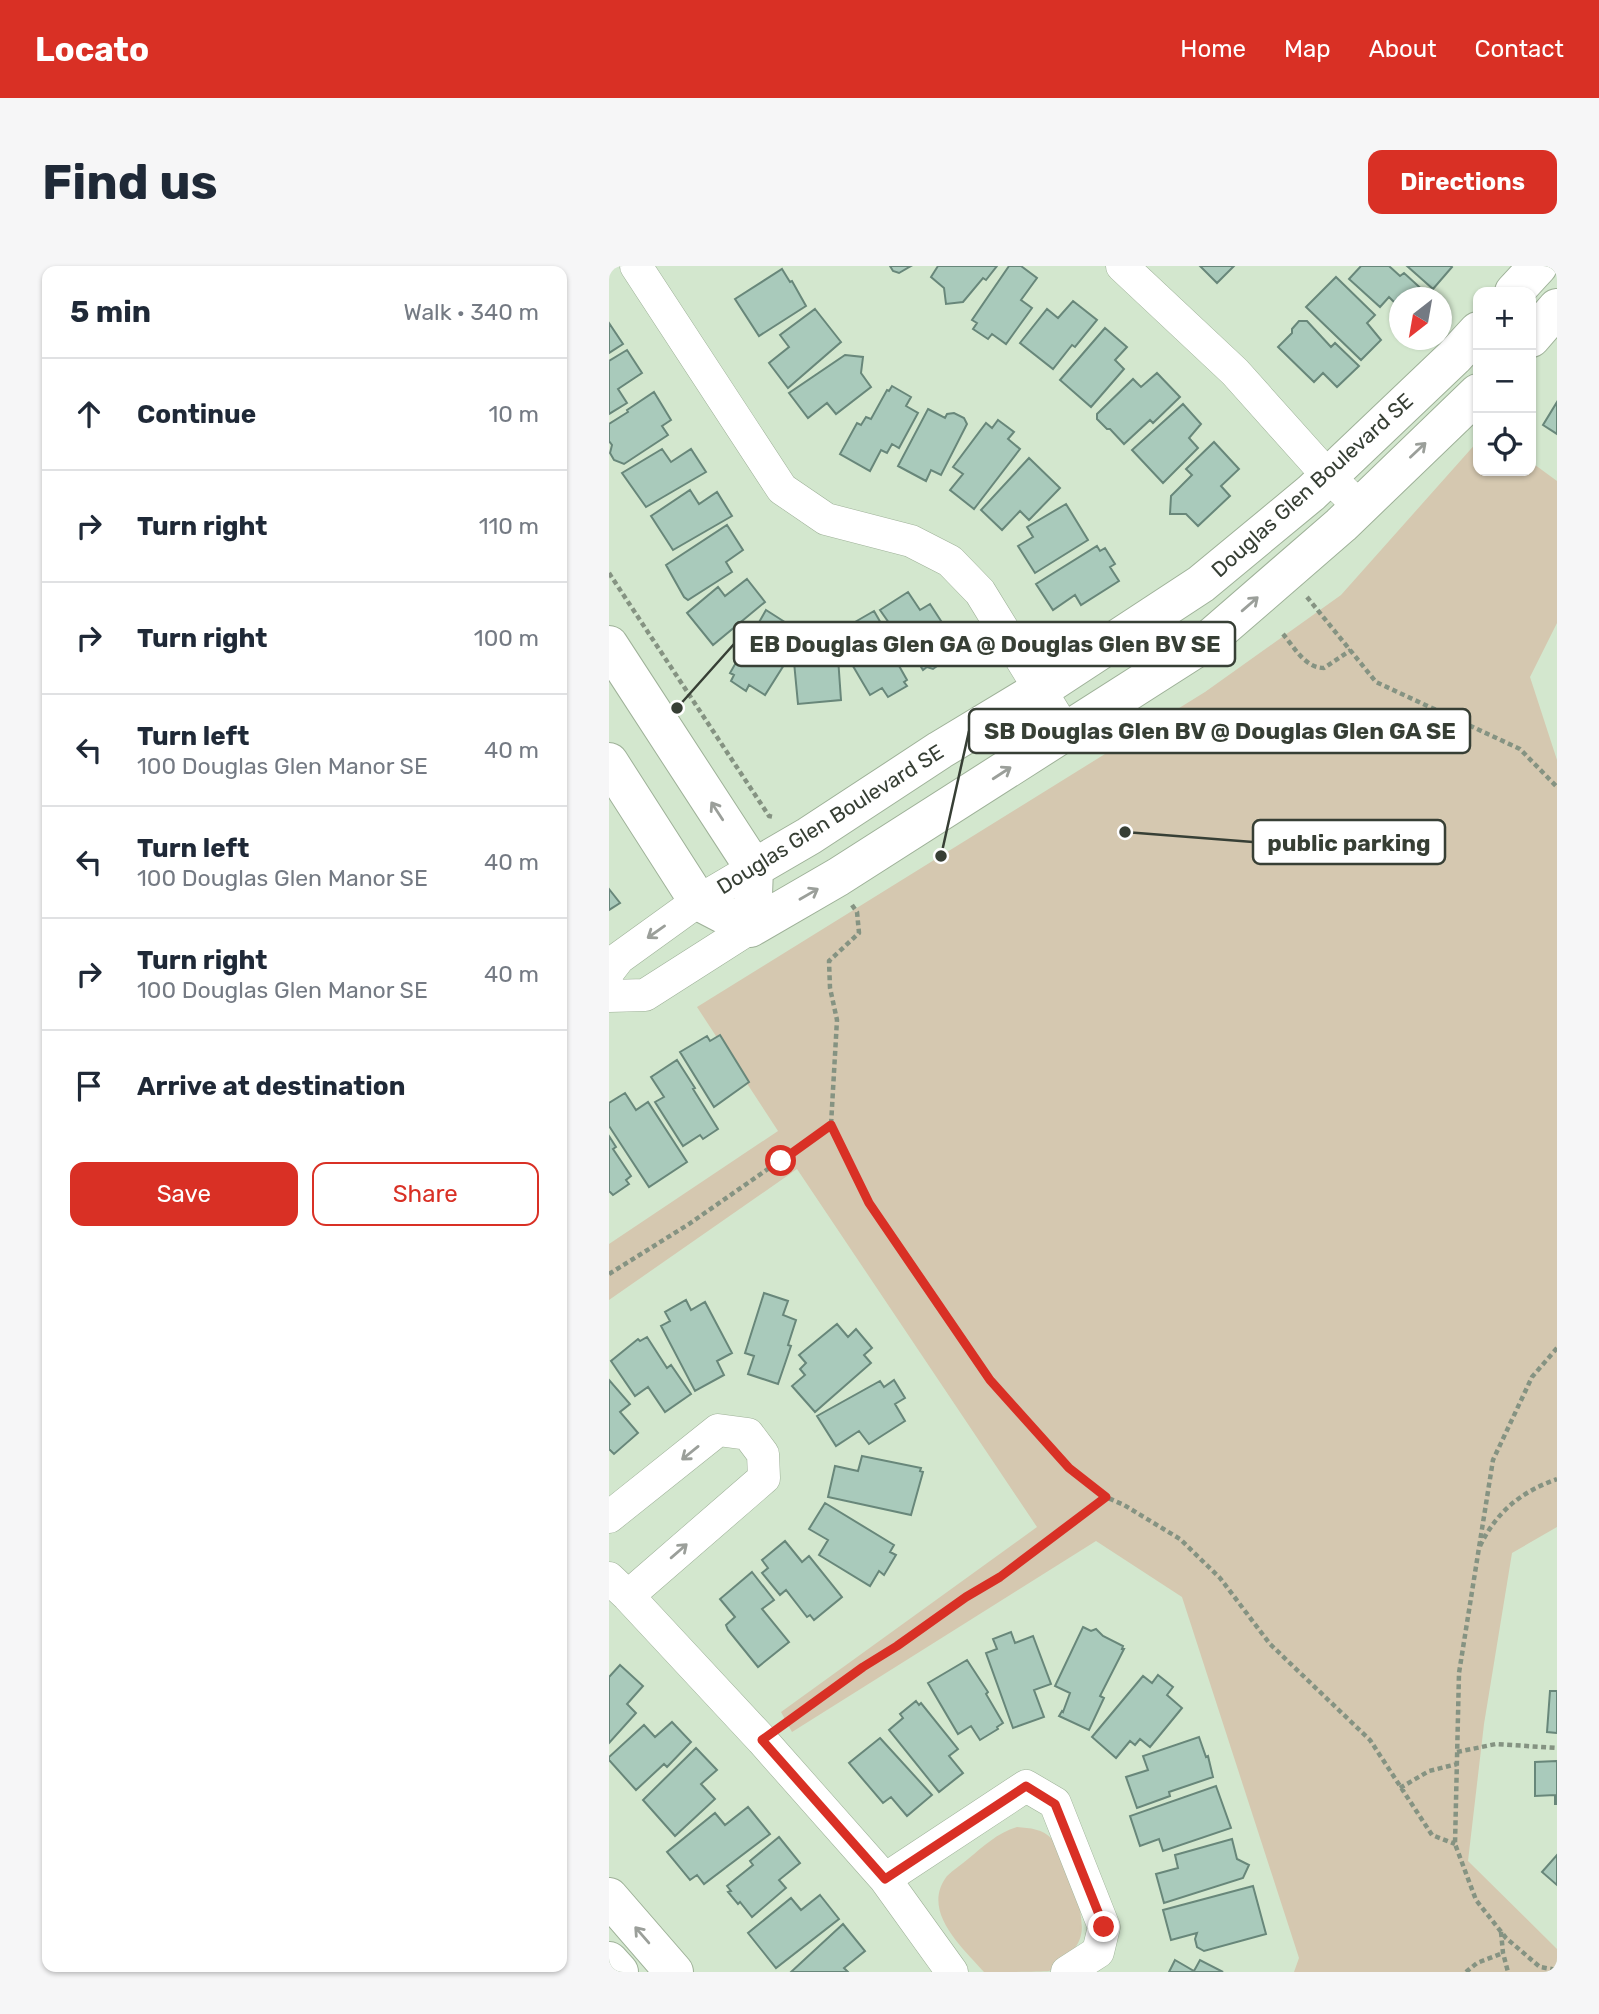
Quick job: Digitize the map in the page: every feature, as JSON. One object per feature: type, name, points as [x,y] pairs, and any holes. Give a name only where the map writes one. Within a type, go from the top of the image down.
[{"type":"street","points":[[636,266],[782,489],[826,520],[911,541],[950,561],[980,592],[1066,732]]},
{"type":"street","points":[[1122,266],[1235,372],[1328,476],[1359,506]]},
{"type":"street","points":[[1519,287],[1538,266]]},
{"type":"street","points":[[1536,332],[1557,308]]},
{"type":"street","name":"Douglas Glen Boulevard SE","points":[[609,971],[619,958],[698,901],[809,836],[1201,584],[1328,476],[1473,336]]},
{"type":"street","points":[[609,996],[645,995],[750,928],[838,877],[1206,642],[1341,525],[1473,398]]},
{"type":"street","points":[[609,645],[754,868],[750,928]]},
{"type":"street","points":[[609,762],[698,901],[750,928]]},
{"type":"street","points":[[609,1517],[718,1430],[748,1434],[763,1454],[764,1478],[618,1587],[762,1740],[885,1879],[952,1972]]},
{"type":"street","points":[[885,1879],[1026,1786],[1055,1804],[1104,1927],[1098,1952],[1067,1972]]},
{"type":"street","points":[[609,1897],[674,1972]]},
{"type":"street","points":[[609,1961],[619,1972]]},
{"type":"path","points":[[1286,572],[1376,682],[1520,749],[1557,787]]},
{"type":"path","points":[[609,573],[769,816],[779,818]]},
{"type":"path","points":[[1283,634],[1303,660],[1319,669],[1351,650]]},
{"type":"path","points":[[849,901],[857,912],[859,933],[829,961],[830,988],[837,1020],[831,1125],[869,1203],[990,1380],[1069,1468],[1106,1497],[1180,1539],[1220,1578],[1270,1644],[1370,1740],[1432,1835],[1455,1844]]},
{"type":"path","points":[[609,1274],[689,1224],[831,1125]]},
{"type":"path","points":[[1557,1348],[1532,1377],[1493,1460],[1459,1672],[1455,1844],[1476,1900],[1501,1933],[1540,1967],[1557,1970]]},
{"type":"path","points":[[1477,1553],[1491,1523],[1532,1488],[1557,1479]]},
{"type":"path","points":[[762,1740],[863,1667],[1000,1577],[1106,1497]]},
{"type":"path","points":[[1457,1752],[1496,1744],[1557,1748]]},
{"type":"path","points":[[1400,1788],[1429,1771],[1457,1764]]},
{"type":"path","points":[[1501,1933],[1508,1972]]},
{"type":"path","points":[[1466,1972],[1478,1963],[1503,1953]]},
{"type":"shaded area","points":[[1473,447],[1473,476],[1536,476],[1536,466],[1557,481],[1557,623],[1530,677],[1557,760],[1557,1527],[1512,1553],[1484,1724],[1468,1861],[1557,1949],[1557,1972],[1294,1972],[1299,1958],[1182,1597],[1096,1541],[792,1732],[781,1712],[1037,1527],[797,1169],[609,1300],[609,1244],[778,1131],[697,1007],[1205,692],[1341,595]]},
{"type":"shaded area","points":[[1017,1827],[1040,1831],[1058,1846],[1078,1900],[1081,1935],[1069,1956],[1049,1971],[984,1972],[947,1928],[938,1902],[940,1889],[947,1876],[955,1869],[997,1836]]},
{"type":"building","points":[[890,266],[911,266],[899,273],[893,271]]},
{"type":"building","points":[[938,266],[997,266],[963,302],[946,304],[944,288],[931,277]]},
{"type":"building","points":[[1009,266],[1021,266],[1037,278],[1021,300],[1032,308],[1006,344],[992,334],[988,339],[973,329],[977,323],[972,320]]},
{"type":"building","points":[[1200,266],[1234,266],[1217,283]]},
{"type":"building","points":[[1361,266],[1389,266],[1400,276],[1404,273],[1419,287],[1389,287],[1389,297],[1380,307],[1349,279]]},
{"type":"building","points":[[1407,266],[1452,267],[1435,287],[1431,287]]},
{"type":"building","points":[[782,269],[806,306],[759,336],[735,299]]},
{"type":"building","points":[[1336,277],[1375,315],[1367,323],[1381,340],[1361,360],[1306,307]]},
{"type":"building","points":[[1073,301],[1097,320],[1053,369],[1020,343],[1047,309],[1058,318]]},
{"type":"building","points":[[815,309],[841,342],[788,388],[769,363],[789,347],[780,335]]},
{"type":"building","points":[[1299,321],[1307,321],[1331,347],[1335,343],[1359,366],[1337,387],[1323,373],[1314,382],[1278,347]]},
{"type":"building","points":[[609,323],[623,344],[609,353]]},
{"type":"building","points":[[1105,328],[1127,347],[1115,360],[1124,369],[1091,407],[1060,380]]},
{"type":"building","points":[[627,350],[642,373],[618,389],[627,403],[609,414],[609,361]]},
{"type":"building","points":[[845,355],[863,357],[861,373],[871,387],[836,414],[827,403],[808,418],[789,393]]},
{"type":"building","points":[[1157,373],[1180,397],[1153,423],[1150,420],[1124,444],[1097,419],[1097,414],[1133,379],[1141,387]]},
{"type":"building","points":[[892,386],[911,397],[906,406],[918,413],[899,448],[892,444],[887,453],[881,450],[870,471],[840,454],[857,423],[861,425],[866,417],[871,419]]},
{"type":"building","points":[[654,392],[671,420],[662,426],[668,435],[624,464],[614,460],[610,453],[612,445],[609,441],[609,424]]},
{"type":"building","points":[[1557,402],[1557,434],[1543,425]]},
{"type":"building","points":[[1183,404],[1201,424],[1189,438],[1198,448],[1163,483],[1132,450]]},
{"type":"building","points":[[928,409],[945,418],[947,414],[954,413],[964,418],[967,424],[941,475],[931,470],[926,481],[898,466]]},
{"type":"building","points":[[998,420],[1014,432],[1008,439],[1020,449],[974,509],[950,490],[963,474],[953,467],[986,423],[992,428]]},
{"type":"building","points":[[1214,442],[1239,469],[1221,486],[1230,496],[1198,526],[1186,514],[1170,514],[1171,496],[1192,475],[1186,469]]},
{"type":"building","points":[[662,449],[671,462],[691,449],[706,472],[646,507],[622,473]]},
{"type":"building","points":[[1029,458],[1060,488],[1029,520],[1020,511],[1002,530],[981,510]]},
{"type":"building","points":[[690,490],[699,504],[717,492],[732,516],[673,550],[651,516]]},
{"type":"building","points":[[1066,504],[1088,540],[1035,573],[1018,546],[1033,537],[1027,527]]},
{"type":"building","points":[[727,525],[743,550],[726,562],[732,572],[688,600],[666,565]]},
{"type":"building","points":[[1097,546],[1100,551],[1105,548],[1115,564],[1110,567],[1119,581],[1081,605],[1075,595],[1053,610],[1036,584]]},
{"type":"building","points":[[747,579],[765,602],[713,645],[687,613],[718,587],[725,596]]},
{"type":"building","points":[[908,592],[920,610],[930,604],[958,647],[957,651],[941,660],[933,669],[927,667],[923,670],[880,610]]},
{"type":"building","points":[[766,610],[791,626],[776,649],[789,657],[765,695],[749,685],[746,691],[731,681],[734,675],[730,673]]},
{"type":"building","points":[[874,611],[890,639],[885,641],[907,680],[904,682],[907,686],[888,697],[882,688],[870,695],[850,661],[858,656],[853,646],[858,643],[848,626]]},
{"type":"building","points":[[836,629],[841,700],[798,704],[794,662],[805,661],[804,656],[811,655],[808,632]]},
{"type":"building","points":[[609,889],[620,903],[609,910]]},
{"type":"building","points":[[720,1035],[749,1082],[714,1107],[680,1052],[707,1036],[710,1041]]},
{"type":"building","points":[[677,1060],[718,1129],[703,1139],[700,1135],[683,1146],[655,1102],[664,1097],[651,1077]]},
{"type":"building","points":[[625,1093],[636,1110],[648,1102],[687,1162],[649,1187],[609,1126],[609,1103]]},
{"type":"building","points":[[609,1136],[616,1147],[613,1149],[631,1176],[626,1180],[629,1184],[613,1195],[609,1191]]},
{"type":"building","points":[[764,1293],[788,1301],[783,1315],[796,1320],[788,1345],[791,1346],[778,1384],[748,1374],[754,1356],[745,1353]]},
{"type":"building","points":[[686,1300],[691,1310],[705,1302],[732,1353],[717,1361],[724,1375],[695,1391],[661,1326],[670,1321],[665,1312]]},
{"type":"building","points":[[837,1324],[848,1337],[856,1329],[872,1348],[864,1355],[871,1363],[815,1412],[792,1386],[805,1375],[800,1369],[806,1363],[799,1355]]},
{"type":"building","points":[[647,1337],[667,1368],[671,1365],[691,1394],[665,1412],[648,1387],[635,1396],[611,1361],[638,1339],[640,1341]]},
{"type":"building","points":[[609,1380],[630,1404],[620,1412],[638,1433],[614,1454],[609,1449]]},
{"type":"building","points":[[894,1380],[905,1398],[895,1404],[905,1421],[869,1444],[859,1431],[836,1446],[817,1416],[880,1381],[884,1387]]},
{"type":"building","points":[[862,1456],[921,1468],[920,1471],[923,1472],[911,1515],[828,1497],[835,1466],[858,1471]]},
{"type":"building","points":[[825,1503],[894,1545],[890,1552],[896,1555],[884,1575],[879,1571],[870,1586],[819,1555],[828,1540],[809,1529]]},
{"type":"building","points":[[785,1541],[802,1562],[809,1556],[842,1597],[814,1620],[810,1615],[807,1617],[786,1590],[780,1595],[762,1573],[768,1568],[762,1560]]},
{"type":"building","points":[[752,1572],[774,1600],[762,1609],[789,1642],[758,1667],[728,1630],[726,1625],[735,1617],[720,1599]]},
{"type":"building","points":[[1083,1627],[1091,1631],[1096,1629],[1124,1649],[1100,1696],[1104,1698],[1089,1730],[1059,1716],[1070,1693],[1055,1686]]},
{"type":"building","points":[[1011,1632],[1015,1643],[1033,1636],[1051,1684],[1034,1690],[1044,1717],[1013,1728],[986,1653],[997,1649],[993,1639]]},
{"type":"building","points":[[967,1660],[988,1692],[986,1694],[1003,1723],[980,1740],[971,1726],[958,1734],[928,1683]]},
{"type":"building","points":[[620,1665],[643,1686],[627,1704],[636,1713],[609,1743],[609,1677]]},
{"type":"building","points":[[1158,1675],[1173,1687],[1167,1695],[1182,1708],[1150,1747],[1140,1739],[1135,1745],[1130,1741],[1116,1758],[1092,1737],[1143,1676],[1152,1683]]},
{"type":"building","points":[[1550,1691],[1557,1691],[1557,1733],[1547,1732]]},
{"type":"building","points":[[916,1701],[919,1705],[921,1703],[958,1749],[949,1756],[963,1773],[939,1792],[889,1730],[903,1718],[900,1714]]},
{"type":"building","points":[[672,1722],[691,1742],[667,1767],[664,1764],[636,1790],[609,1757],[644,1725],[655,1737]]},
{"type":"building","points":[[1199,1737],[1206,1757],[1208,1756],[1213,1777],[1169,1792],[1170,1796],[1137,1808],[1126,1777],[1148,1770],[1143,1756]]},
{"type":"building","points":[[880,1738],[932,1795],[907,1816],[891,1797],[883,1803],[849,1763]]},
{"type":"building","points":[[696,1748],[717,1770],[701,1784],[715,1799],[675,1836],[643,1800]]},
{"type":"building","points":[[1557,1761],[1555,1804],[1555,1795],[1535,1796],[1535,1762]]},
{"type":"building","points":[[1216,1786],[1231,1828],[1163,1851],[1159,1839],[1140,1846],[1130,1816]]},
{"type":"building","points":[[748,1807],[770,1834],[704,1884],[697,1875],[690,1880],[667,1852],[715,1813],[725,1825]]},
{"type":"building","points":[[779,1837],[800,1863],[779,1880],[786,1888],[752,1917],[728,1892],[731,1891],[727,1886],[753,1865],[750,1861]]},
{"type":"building","points":[[1232,1839],[1237,1859],[1249,1865],[1243,1878],[1164,1903],[1156,1874],[1178,1868],[1175,1855]]},
{"type":"building","points":[[1557,1855],[1557,1885],[1542,1872]]},
{"type":"building","points":[[1253,1886],[1266,1934],[1204,1951],[1197,1947],[1197,1933],[1171,1940],[1163,1910]]},
{"type":"building","points":[[820,1895],[839,1919],[776,1968],[748,1933],[791,1898],[801,1910]]},
{"type":"building","points":[[843,1924],[865,1951],[844,1968],[848,1972],[791,1972]]},
{"type":"building","points":[[1175,1960],[1194,1971],[1200,1960],[1223,1972],[1169,1972]]},
{"type":"place","name":"EB Douglas Glen GA @ Douglas Glen BV SE","points":[[677,708]]},
{"type":"place","name":"public parking","points":[[1125,832]]},
{"type":"place","name":"SB Douglas Glen BV @ Douglas Glen GA SE","points":[[941,856]]},
{"type":"route","points":[[781,1161],[831,1125],[869,1203],[990,1380],[1069,1468],[1106,1497],[1044,1546],[863,1667],[762,1740],[885,1879],[1026,1786],[1055,1804],[1104,1927]]}]
